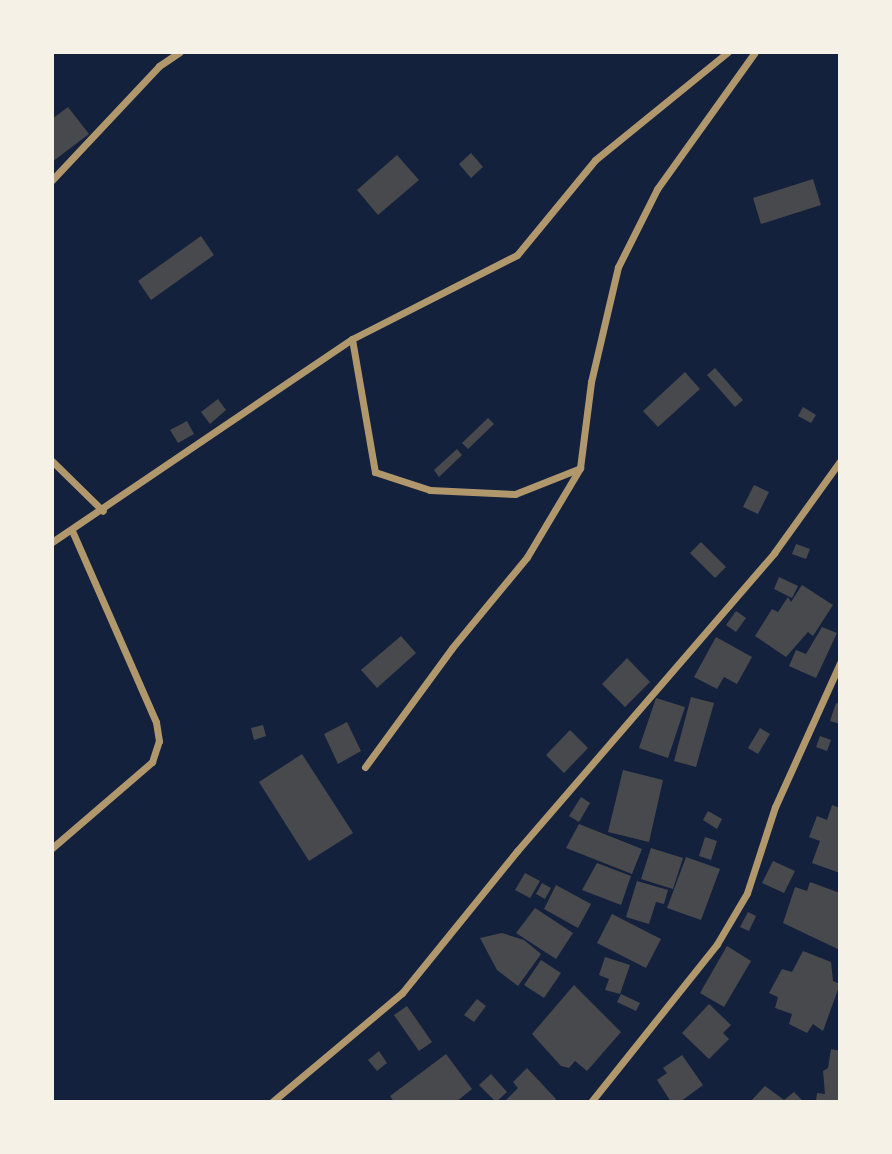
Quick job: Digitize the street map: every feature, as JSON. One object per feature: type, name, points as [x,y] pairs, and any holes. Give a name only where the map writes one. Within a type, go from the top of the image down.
[{"type":"street","points":[[52,180],[159,66],[180,52]]},
{"type":"street","points":[[52,542],[103,511],[352,339],[517,255],[595,160],[728,52]]},
{"type":"street","points":[[365,767],[452,648],[527,557],[580,468],[591,382],[618,267],[657,189],[755,52]]},
{"type":"street","points":[[352,339],[375,472],[430,490],[515,494],[580,468]]},
{"type":"street","points":[[52,461],[103,511]]},
{"type":"street","points":[[272,1101],[402,993],[517,851],[774,553],[839,461]]},
{"type":"street","points":[[52,848],[152,762],[159,741],[156,722],[72,531]]},
{"type":"street","points":[[591,1101],[717,944],[747,893],[775,807],[839,663]]},
{"type":"building","points":[[68,107],[89,134],[52,162],[52,119]]},
{"type":"building","points":[[471,153],[483,167],[471,178],[459,164]]},
{"type":"building","points":[[397,155],[419,180],[378,215],[357,190]]},
{"type":"building","points":[[813,179],[821,205],[761,224],[753,198]]},
{"type":"building","points":[[201,236],[214,255],[151,300],[138,281]]},
{"type":"building","points":[[715,368],[743,400],[735,407],[707,375]]},
{"type":"building","points":[[685,372],[700,389],[658,427],[643,411]]},
{"type":"building","points":[[218,399],[226,410],[210,424],[201,412]]},
{"type":"building","points":[[803,407],[816,415],[811,423],[798,416]]},
{"type":"building","points":[[488,418],[494,424],[468,449],[462,443]]},
{"type":"building","points":[[187,421],[194,434],[178,443],[170,430]]},
{"type":"building","points":[[457,449],[462,455],[439,477],[434,470]]},
{"type":"building","points":[[754,485],[769,492],[758,514],[743,507]]},
{"type":"building","points":[[701,542],[726,567],[715,578],[690,553]]},
{"type":"building","points":[[796,544],[810,549],[806,559],[792,554]]},
{"type":"building","points":[[779,577],[798,586],[792,598],[774,589]]},
{"type":"building","points":[[802,585],[833,605],[813,636],[808,632],[786,657],[755,636],[772,609],[778,612],[788,597],[791,602]]},
{"type":"building","points":[[736,611],[746,618],[736,632],[726,625]]},
{"type":"building","points":[[822,627],[837,633],[816,678],[789,666],[796,650],[806,654]]},
{"type":"building","points":[[401,636],[416,653],[377,688],[361,670]]},
{"type":"building","points":[[716,637],[752,657],[737,684],[724,677],[717,689],[694,677]]},
{"type":"building","points":[[627,658],[650,682],[625,707],[602,684]]},
{"type":"building","points":[[691,697],[714,703],[696,767],[674,761]]},
{"type":"building","points":[[656,698],[685,707],[668,758],[639,748]]},
{"type":"building","points":[[836,703],[840,704],[840,724],[830,721]]},
{"type":"building","points":[[347,722],[361,751],[338,764],[324,734]]},
{"type":"building","points":[[263,725],[266,736],[254,740],[251,728]]},
{"type":"building","points":[[760,728],[770,734],[758,754],[748,748]]},
{"type":"building","points":[[570,730],[588,748],[564,773],[546,755]]},
{"type":"building","points":[[820,736],[831,740],[827,751],[816,747]]},
{"type":"building","points":[[302,754],[353,833],[309,861],[259,782]]},
{"type":"building","points":[[623,770],[663,780],[649,842],[608,832]]},
{"type":"building","points":[[581,797],[590,803],[579,822],[569,816]]},
{"type":"building","points":[[832,805],[840,808],[840,873],[812,863],[820,841],[809,837],[817,816],[827,820]]},
{"type":"building","points":[[708,811],[722,819],[717,829],[703,820]]},
{"type":"building","points":[[579,824],[642,849],[632,874],[566,848]]},
{"type":"building","points":[[705,837],[717,841],[711,860],[699,856]]},
{"type":"building","points":[[651,848],[683,858],[673,889],[641,879]]},
{"type":"building","points":[[686,857],[720,869],[701,920],[667,908]]},
{"type":"building","points":[[773,861],[795,871],[784,893],[762,883]]},
{"type":"building","points":[[597,863],[631,876],[621,905],[582,890]]},
{"type":"building","points":[[525,873],[540,881],[530,898],[515,890]]},
{"type":"building","points":[[637,881],[668,890],[664,904],[656,902],[649,924],[626,917]]},
{"type":"building","points":[[810,882],[840,893],[840,950],[783,923],[795,887],[807,891]]},
{"type":"building","points":[[542,883],[551,888],[545,899],[536,894]]},
{"type":"building","points":[[556,885],[591,904],[578,928],[544,909]]},
{"type":"building","points":[[535,908],[573,933],[556,959],[516,933]]},
{"type":"building","points":[[748,912],[756,916],[749,931],[740,927]]},
{"type":"building","points":[[612,914],[661,939],[646,968],[597,943]]},
{"type":"building","points":[[502,933],[524,940],[541,954],[518,986],[497,970],[480,938]]},
{"type":"building","points":[[727,946],[751,961],[724,1007],[700,993]]},
{"type":"building","points":[[803,951],[831,962],[833,981],[840,984],[823,1031],[813,1024],[807,1033],[789,1024],[792,1014],[775,1008],[778,997],[769,993],[782,969],[792,972]]},
{"type":"building","points":[[605,957],[630,965],[620,994],[605,990],[609,979],[599,975]]},
{"type":"building","points":[[541,960],[561,973],[544,998],[524,985]]},
{"type":"building","points":[[574,985],[621,1032],[587,1071],[575,1061],[569,1068],[561,1066],[532,1034]]},
{"type":"building","points":[[621,994],[640,1003],[636,1011],[617,1002]]},
{"type":"building","points":[[477,999],[486,1006],[474,1022],[464,1015]]},
{"type":"building","points":[[709,1004],[731,1025],[723,1033],[729,1039],[709,1059],[682,1033]]},
{"type":"building","points":[[407,1006],[432,1042],[419,1051],[394,1015]]},
{"type":"building","points":[[831,1049],[840,1051],[840,1102],[816,1102],[817,1093],[825,1094],[823,1071],[828,1068]]},
{"type":"building","points":[[379,1051],[387,1063],[377,1071],[368,1060]]},
{"type":"building","points":[[446,1054],[472,1089],[456,1102],[394,1102],[390,1096]]},
{"type":"building","points":[[682,1055],[703,1085],[680,1102],[671,1102],[657,1080],[667,1073],[663,1068]]},
{"type":"building","points":[[527,1068],[556,1099],[553,1102],[504,1102],[518,1088],[513,1082]]},
{"type":"building","points":[[491,1074],[507,1092],[496,1102],[479,1085]]},
{"type":"building","points":[[765,1086],[784,1100],[794,1092],[804,1102],[750,1102]]}]
